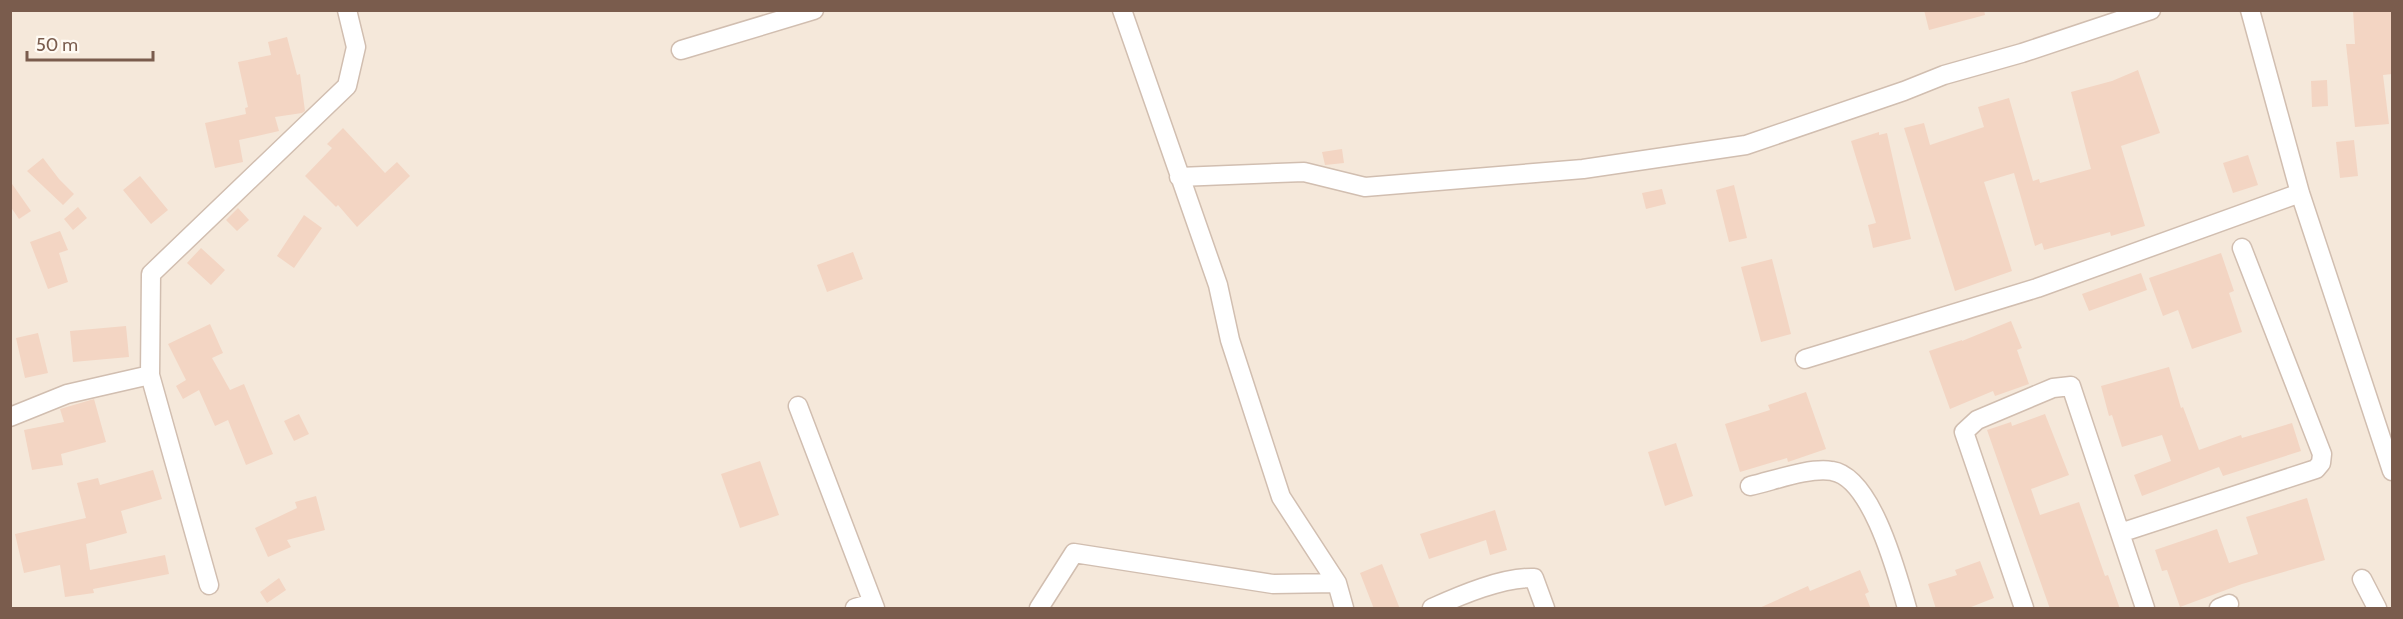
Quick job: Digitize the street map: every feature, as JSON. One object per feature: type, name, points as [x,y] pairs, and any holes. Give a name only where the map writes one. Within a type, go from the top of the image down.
[{"type":"street","points":[[208,585],[150,375],[150,274],[347,86],[356,46],[347,10]]},
{"type":"street","points":[[681,50],[814,10]]},
{"type":"street","points":[[1122,10],[1218,285],[1230,340],[1281,498],[1337,583],[1344,609]]},
{"type":"street","points":[[1179,177],[1304,172],[1365,187],[1583,169],[1746,145],[1944,75],[2022,53],[2151,10]]},
{"type":"street","points":[[2250,10],[2300,193],[2392,471]]},
{"type":"street","points":[[1805,359],[2037,288],[2300,193]]},
{"type":"street","points":[[2120,533],[2316,469],[2321,463],[2322,454],[2242,248]]},
{"type":"street","points":[[10,417],[68,394],[150,375]]},
{"type":"street","points":[[2020,607],[1964,432],[1977,420],[2053,388],[2071,386],[2145,609]]},
{"type":"street","points":[[798,406],[874,606],[855,609]]},
{"type":"street","points":[[1750,486],[1815,470],[1831,470],[1850,480],[1867,501],[1907,609]]},
{"type":"street","points":[[1039,609],[1074,553],[1273,584],[1337,583]]},
{"type":"street","points":[[1432,609],[1453,599],[1518,577],[1534,578],[1545,609]]},
{"type":"street","points":[[2362,579],[2377,609]]},
{"type":"shaded area","points":[[11,11],[2392,11],[2392,608],[11,608]]},
{"type":"building","points":[[1924,10],[1984,10],[1985,15],[1929,30]]},
{"type":"building","points":[[2353,10],[2392,10],[2392,74],[2383,75],[2389,124],[2355,127],[2346,44],[2355,44]]},
{"type":"building","points":[[287,37],[297,75],[300,74],[305,111],[275,117],[279,131],[239,140],[243,162],[215,168],[205,123],[246,114],[245,108],[248,107],[238,62],[271,55],[268,42]]},
{"type":"building","points":[[2138,70],[2160,133],[2121,146],[2145,226],[2111,236],[2110,232],[2044,250],[2042,243],[2035,246],[2014,173],[1984,182],[2012,271],[1955,291],[1904,128],[1924,123],[1930,145],[1984,127],[1978,107],[2009,98],[2033,181],[2039,179],[2040,183],[2091,169],[2071,92],[2112,81]]},
{"type":"building","points":[[2327,80],[2328,106],[2312,107],[2311,81]]},
{"type":"building","points":[[343,128],[385,173],[397,162],[410,176],[357,227],[338,205],[336,207],[305,176],[332,148],[327,144]]},
{"type":"building","points":[[1879,132],[1879,135],[1887,133],[1911,239],[1873,248],[1868,225],[1876,223],[1851,141]]},
{"type":"building","points":[[2354,140],[2358,176],[2340,178],[2336,142]]},
{"type":"building","points":[[1342,149],[1344,163],[1325,165],[1322,152]]},
{"type":"building","points":[[2248,155],[2258,185],[2233,193],[2223,163]]},
{"type":"building","points":[[43,158],[74,194],[63,205],[27,171]]},
{"type":"building","points":[[140,176],[168,210],[151,224],[123,190]]},
{"type":"building","points":[[10,181],[31,211],[19,219],[10,206]]},
{"type":"building","points":[[1734,185],[1747,238],[1729,242],[1716,190]]},
{"type":"building","points":[[1662,189],[1666,204],[1646,209],[1642,193]]},
{"type":"building","points":[[78,207],[87,218],[73,230],[64,219]]},
{"type":"building","points":[[238,208],[249,220],[237,231],[226,220]]},
{"type":"building","points":[[304,215],[322,228],[294,268],[277,256]]},
{"type":"building","points":[[60,231],[68,250],[59,253],[68,282],[48,289],[30,242]]},
{"type":"building","points":[[201,248],[225,270],[211,285],[187,263]]},
{"type":"building","points":[[853,252],[863,279],[827,292],[817,265]]},
{"type":"building","points":[[2221,253],[2234,291],[2229,293],[2242,332],[2192,349],[2178,310],[2163,316],[2149,278]]},
{"type":"building","points":[[1772,259],[1791,334],[1761,342],[1741,267]]},
{"type":"building","points":[[2141,273],[2147,290],[2089,311],[2082,294]]},
{"type":"building","points":[[2011,321],[2022,348],[2017,350],[2029,384],[1995,396],[1993,391],[1950,409],[1929,351],[1962,341]]},
{"type":"building","points":[[210,324],[223,353],[212,358],[230,390],[244,384],[273,454],[246,465],[228,420],[215,426],[199,390],[183,399],[176,386],[186,380],[168,344]]},
{"type":"building","points":[[126,326],[129,357],[73,362],[70,331]]},
{"type":"building","points":[[38,333],[48,373],[25,378],[16,338]]},
{"type":"building","points":[[2169,367],[2181,408],[2183,407],[2199,450],[2241,435],[2242,438],[2292,423],[2301,451],[2223,476],[2219,467],[2142,496],[2134,475],[2171,461],[2162,435],[2122,447],[2112,415],[2109,416],[2101,386]]},
{"type":"building","points":[[1806,392],[1826,449],[1788,462],[1787,458],[1740,472],[1725,424],[1770,410],[1768,405]]},
{"type":"building","points":[[94,399],[106,442],[61,454],[63,465],[32,470],[24,430],[64,422],[60,409]]},
{"type":"building","points":[[299,414],[309,434],[294,441],[284,421]]},
{"type":"building","points":[[2045,414],[2069,475],[2031,489],[2040,515],[2079,502],[2105,576],[2108,575],[2120,609],[2050,609],[1987,430],[2011,422],[2012,426]]},
{"type":"building","points":[[1676,443],[1693,496],[1665,506],[1648,452]]},
{"type":"building","points":[[760,461],[779,515],[740,528],[721,474]]},
{"type":"building","points":[[153,470],[162,499],[121,511],[127,533],[86,544],[90,570],[165,555],[169,574],[93,589],[94,593],[65,597],[60,565],[24,573],[15,534],[86,518],[77,483],[98,478],[100,485]]},
{"type":"building","points":[[316,496],[325,530],[287,540],[291,547],[268,557],[255,528],[297,508],[295,502]]},
{"type":"building","points":[[2307,498],[2325,560],[2242,584],[2180,607],[2167,570],[2162,571],[2155,550],[2217,529],[2229,563],[2258,554],[2246,517]]},
{"type":"building","points":[[1495,510],[1507,550],[1490,555],[1486,540],[1429,559],[1420,534]]},
{"type":"building","points":[[1980,561],[1994,598],[1966,609],[1936,609],[1928,584],[1957,575],[1955,570]]},
{"type":"building","points":[[1382,564],[1400,609],[1374,609],[1360,573]]},
{"type":"building","points":[[1860,570],[1869,592],[1865,594],[1871,609],[1757,609],[1808,586],[1810,591]]},
{"type":"building","points":[[279,578],[286,590],[267,603],[260,592]]}]
